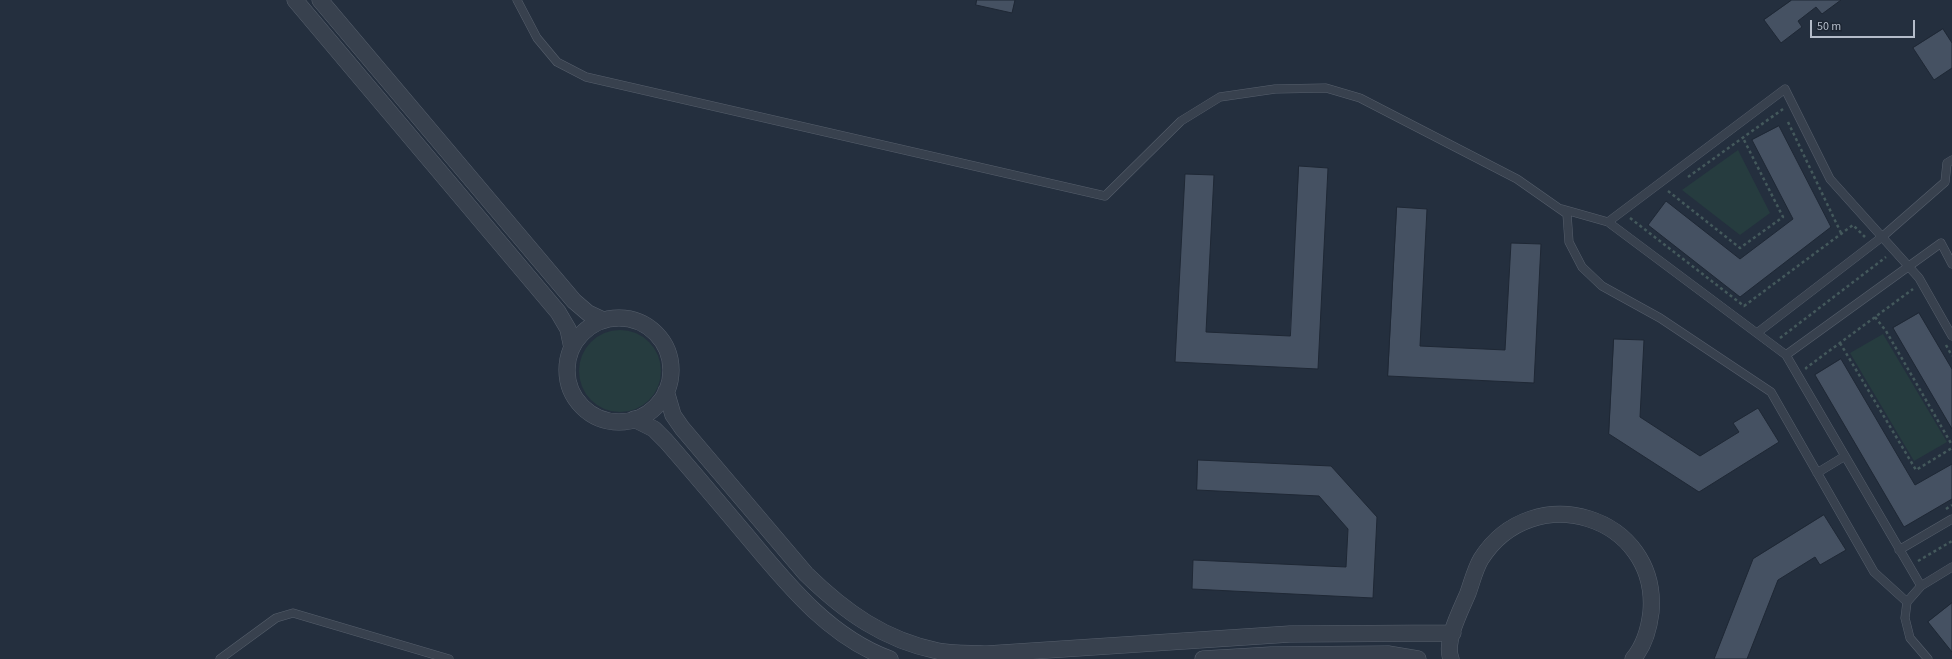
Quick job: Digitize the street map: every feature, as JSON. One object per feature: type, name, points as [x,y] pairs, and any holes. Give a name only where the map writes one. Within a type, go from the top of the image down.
[{"type":"street","points":[[295,0],[558,312],[568,329],[572,348]]},
{"type":"street","points":[[320,0],[574,300],[588,313],[603,320]]},
{"type":"street","points":[[625,318],[645,325],[654,332],[666,349],[670,360],[670,381],[666,391],[653,409],[634,419],[613,421],[602,419],[592,414],[576,400],[571,391],[567,375],[568,359],[572,348],[584,331],[603,320],[625,318]]},
{"type":"street","points":[[666,391],[673,414],[682,428],[806,574],[828,596],[858,619],[898,639],[939,651],[987,654],[1290,634],[1453,633]]},
{"type":"street","points":[[634,419],[654,429],[666,440],[795,593],[832,627],[871,652],[890,659]]},
{"type":"street","points":[[1451,659],[1449,643],[1481,560],[1496,539],[1521,522],[1548,514],[1579,515],[1607,526],[1629,545],[1644,567],[1652,596],[1649,627],[1638,653],[1633,659]]},
{"type":"street","points":[[1204,659],[1271,655],[1388,654],[1418,659]]},
{"type":"lane","points":[[517,0],[537,38],[557,62],[586,77],[1105,196],[1181,121],[1220,97],[1275,89],[1326,88],[1360,98],[1516,178],[1567,214],[1569,242],[1582,267],[1602,286],[1660,318],[1771,392],[1874,572],[1907,602]]},
{"type":"lane","points":[[1608,222],[1785,89],[1830,179],[1919,278],[1952,336]]},
{"type":"lane","points":[[1757,333],[1882,237],[1944,182],[1947,163],[1952,160]]},
{"type":"lane","points":[[1557,208],[1608,222],[1786,355],[1921,586]]},
{"type":"lane","points":[[1786,355],[1941,243],[1952,264]]},
{"type":"lane","points":[[1817,473],[1845,456]]},
{"type":"lane","points":[[1899,550],[1952,519]]},
{"type":"lane","points":[[1928,659],[1910,638],[1906,618],[1907,602],[1921,586],[1951,570]]},
{"type":"lane","points":[[220,659],[276,618],[293,613],[449,659]]},
{"type":"path","points":[[1775,97],[1841,233]]},
{"type":"path","points":[[1687,178],[1792,103]]},
{"type":"path","points":[[1668,191],[1740,248],[1782,217],[1743,138]]},
{"type":"path","points":[[1662,196],[1674,187]]},
{"type":"path","points":[[1622,211],[1744,306],[1853,225],[1913,288],[1917,295]]},
{"type":"path","points":[[1631,218],[1637,214]]},
{"type":"path","points":[[1772,346],[1895,251]]},
{"type":"path","points":[[1810,374],[1806,368],[1913,288]]},
{"type":"path","points":[[1840,343],[1916,470],[1952,447],[1886,331],[1876,317]]},
{"type":"path","points":[[1944,343],[1952,356]]},
{"type":"path","points":[[1945,509],[1952,505]]},
{"type":"path","points":[[1909,567],[1952,541]]},
{"type":"green space","points":[[1738,150],[1770,213],[1740,235],[1682,190]]},
{"type":"green space","points":[[620,330],[636,334],[649,342],[657,355],[661,371],[657,387],[649,400],[636,408],[620,412],[604,408],[591,400],[583,387],[579,371],[583,355],[591,342],[604,334]]},
{"type":"green space","points":[[1883,334],[1947,442],[1914,461],[1850,353]]},
{"type":"building","points":[[977,0],[1015,0],[1012,13],[976,5]]},
{"type":"building","points":[[1792,0],[1841,0],[1822,14],[1816,7],[1798,21],[1802,27],[1781,43],[1764,20]]},
{"type":"building","points":[[1943,29],[1952,43],[1952,68],[1934,80],[1913,48]]},
{"type":"building","points":[[1779,126],[1831,227],[1740,297],[1648,225],[1666,201],[1740,259],[1793,219],[1752,140]]},
{"type":"building","points":[[1299,166],[1328,168],[1318,369],[1175,362],[1185,174],[1214,175],[1206,332],[1290,336]]},
{"type":"building","points":[[1397,207],[1427,209],[1420,346],[1505,350],[1511,243],[1541,244],[1534,383],[1388,376]]},
{"type":"building","points":[[1919,313],[1952,369],[1952,429],[1893,328]]},
{"type":"building","points":[[1614,339],[1644,340],[1640,417],[1700,456],[1739,432],[1733,423],[1758,408],[1779,442],[1699,492],[1609,434]]},
{"type":"building","points":[[1841,359],[1915,485],[1952,464],[1952,499],[1904,527],[1815,375]]},
{"type":"building","points":[[1198,460],[1331,466],[1377,517],[1373,598],[1192,589],[1193,560],[1346,567],[1348,529],[1319,496],[1197,490]]},
{"type":"building","points":[[1824,515],[1846,550],[1820,565],[1815,557],[1778,580],[1747,659],[1714,659],[1753,559]]},
{"type":"building","points":[[1952,603],[1952,652],[1928,622]]}]
